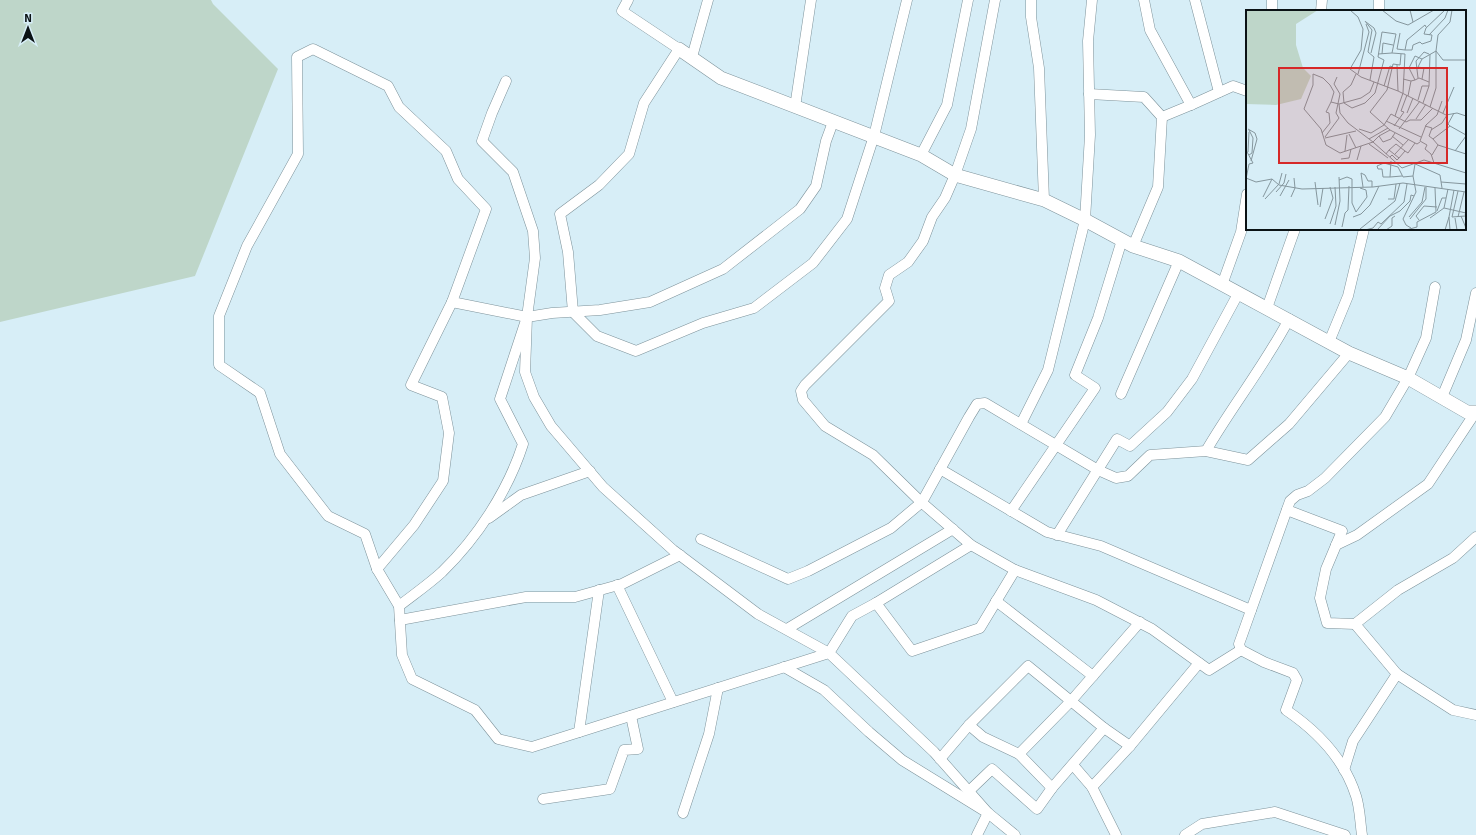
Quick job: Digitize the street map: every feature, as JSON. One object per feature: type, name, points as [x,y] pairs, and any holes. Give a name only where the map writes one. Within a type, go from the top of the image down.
[{"type":"street","points":[[628,0],[622,11],[679,48],[721,78],[921,155],[955,175],[1044,200],[1127,243],[1179,261],[1238,294],[1289,319],[1349,353],[1408,378],[1466,412],[1475,412]]},
{"type":"street","points":[[692,57],[708,0]]},
{"type":"street","points":[[795,106],[811,0]]},
{"type":"street","points":[[679,48],[644,103],[629,154],[599,185],[560,214],[568,252],[573,312],[597,336],[636,351],[703,324],[754,308],[813,263],[847,219],[874,136],[907,0]]},
{"type":"street","points":[[921,155],[947,105],[968,0]]},
{"type":"street","points":[[995,0],[971,129],[955,175],[945,198],[932,216],[923,241],[908,262],[889,275],[885,288],[889,301],[801,391],[803,400],[825,426],[873,455],[922,502],[971,544],[1015,570],[1096,600],[1152,628],[1209,670],[1241,650]]},
{"type":"street","points":[[1031,0],[1039,68],[1044,200]]},
{"type":"street","points":[[1021,424],[1048,370],[1085,220],[1090,135],[1088,41],[1092,0]]},
{"type":"street","points":[[1144,0],[1150,30],[1190,105]]},
{"type":"street","points":[[1195,0],[1219,92]]},
{"type":"street","points":[[1321,10],[1322,0]]},
{"type":"street","points":[[1379,0],[1380,10]]},
{"type":"street","points":[[378,569],[414,525],[443,481],[449,434],[442,397],[411,385],[452,302],[486,209],[458,179],[446,151],[399,107],[388,86],[312,49],[297,57],[298,154],[247,246],[219,316],[219,364],[260,393],[280,454],[328,516],[365,534],[378,569],[399,606],[402,655],[412,679],[475,710],[498,739],[532,747],[829,653],[852,616],[971,544]]},
{"type":"street","points":[[506,81],[482,141],[513,172],[533,231],[535,258],[527,317],[525,372],[534,396],[551,426],[603,487],[680,555],[758,614],[829,653],[940,759],[988,813]]},
{"type":"street","points":[[1162,117],[1233,86],[1246,91]]},
{"type":"street","points":[[1011,511],[1057,446],[1095,388],[1075,375],[1127,243],[1158,187],[1162,117],[1144,97],[1089,94]]},
{"type":"street","points":[[452,302],[527,317],[573,312],[650,302],[723,269],[800,209],[816,186],[826,141],[834,122]]},
{"type":"street","points":[[1222,285],[1241,232],[1246,200]]},
{"type":"street","points":[[1267,308],[1295,230]]},
{"type":"street","points":[[1329,342],[1348,296],[1364,230]]},
{"type":"street","points":[[1121,394],[1179,261]]},
{"type":"street","points":[[1362,835],[1356,796],[1336,755],[1309,726],[1286,710],[1297,680],[1293,673],[1264,662],[1241,650],[1239,644],[1290,501],[1297,495],[1308,491],[1325,478],[1386,417],[1408,378],[1426,338],[1435,287]]},
{"type":"street","points":[[1442,397],[1466,340],[1476,293]]},
{"type":"street","points":[[1057,535],[1117,439],[1130,446],[1167,412],[1192,379],[1238,294]]},
{"type":"street","points":[[399,606],[442,572],[486,520],[517,465],[523,444],[500,399],[527,317]]},
{"type":"street","points":[[1206,451],[1225,418],[1279,338],[1289,319]]},
{"type":"street","points":[[701,539],[788,579],[808,571],[891,528],[922,502],[977,404],[985,403],[1098,470],[1116,478],[1128,476],[1150,455],[1206,451],[1248,460],[1289,424],[1349,353]]},
{"type":"street","points":[[1336,545],[1357,535],[1428,484],[1475,412]]},
{"type":"street","points":[[940,469],[1047,532],[1101,546],[1251,610]]},
{"type":"street","points":[[486,520],[521,495],[590,471]]},
{"type":"street","points":[[1287,510],[1342,531],[1326,569],[1320,598],[1328,622],[1355,624],[1398,590],[1453,558],[1476,537]]},
{"type":"street","points":[[787,629],[953,529]]},
{"type":"street","points":[[400,620],[526,597],[575,596],[617,585],[680,555]]},
{"type":"street","points":[[876,602],[912,651],[980,628],[1015,570]]},
{"type":"street","points":[[617,585],[673,702]]},
{"type":"street","points":[[579,732],[599,590]]},
{"type":"street","points":[[996,601],[1093,676]]},
{"type":"street","points":[[1019,754],[1071,701],[1140,622]]},
{"type":"street","points":[[1355,624],[1397,674],[1453,710],[1476,715]]},
{"type":"street","points":[[1092,787],[1130,746],[1199,663]]},
{"type":"street","points":[[940,759],[969,725],[1028,666],[1104,728],[1130,746]]},
{"type":"street","points":[[784,667],[824,690],[869,732],[902,760],[988,813],[1016,835]]},
{"type":"street","points":[[1344,770],[1353,741],[1397,674]]},
{"type":"street","points":[[683,813],[709,734],[718,688]]},
{"type":"street","points":[[543,799],[610,789],[624,750],[638,749],[631,716]]},
{"type":"street","points":[[969,725],[982,737],[1019,754],[1052,788]]},
{"type":"street","points":[[969,791],[992,769],[1037,809],[1052,788],[1104,728]]},
{"type":"street","points":[[1073,764],[1092,787],[1116,835]]},
{"type":"street","points":[[1185,835],[1202,824],[1275,812],[1345,835]]},
{"type":"street","points":[[976,835],[988,813]]},
{"type":"green space","points":[[0,0],[211,0],[213,4],[278,69],[195,276],[0,322]]}]
